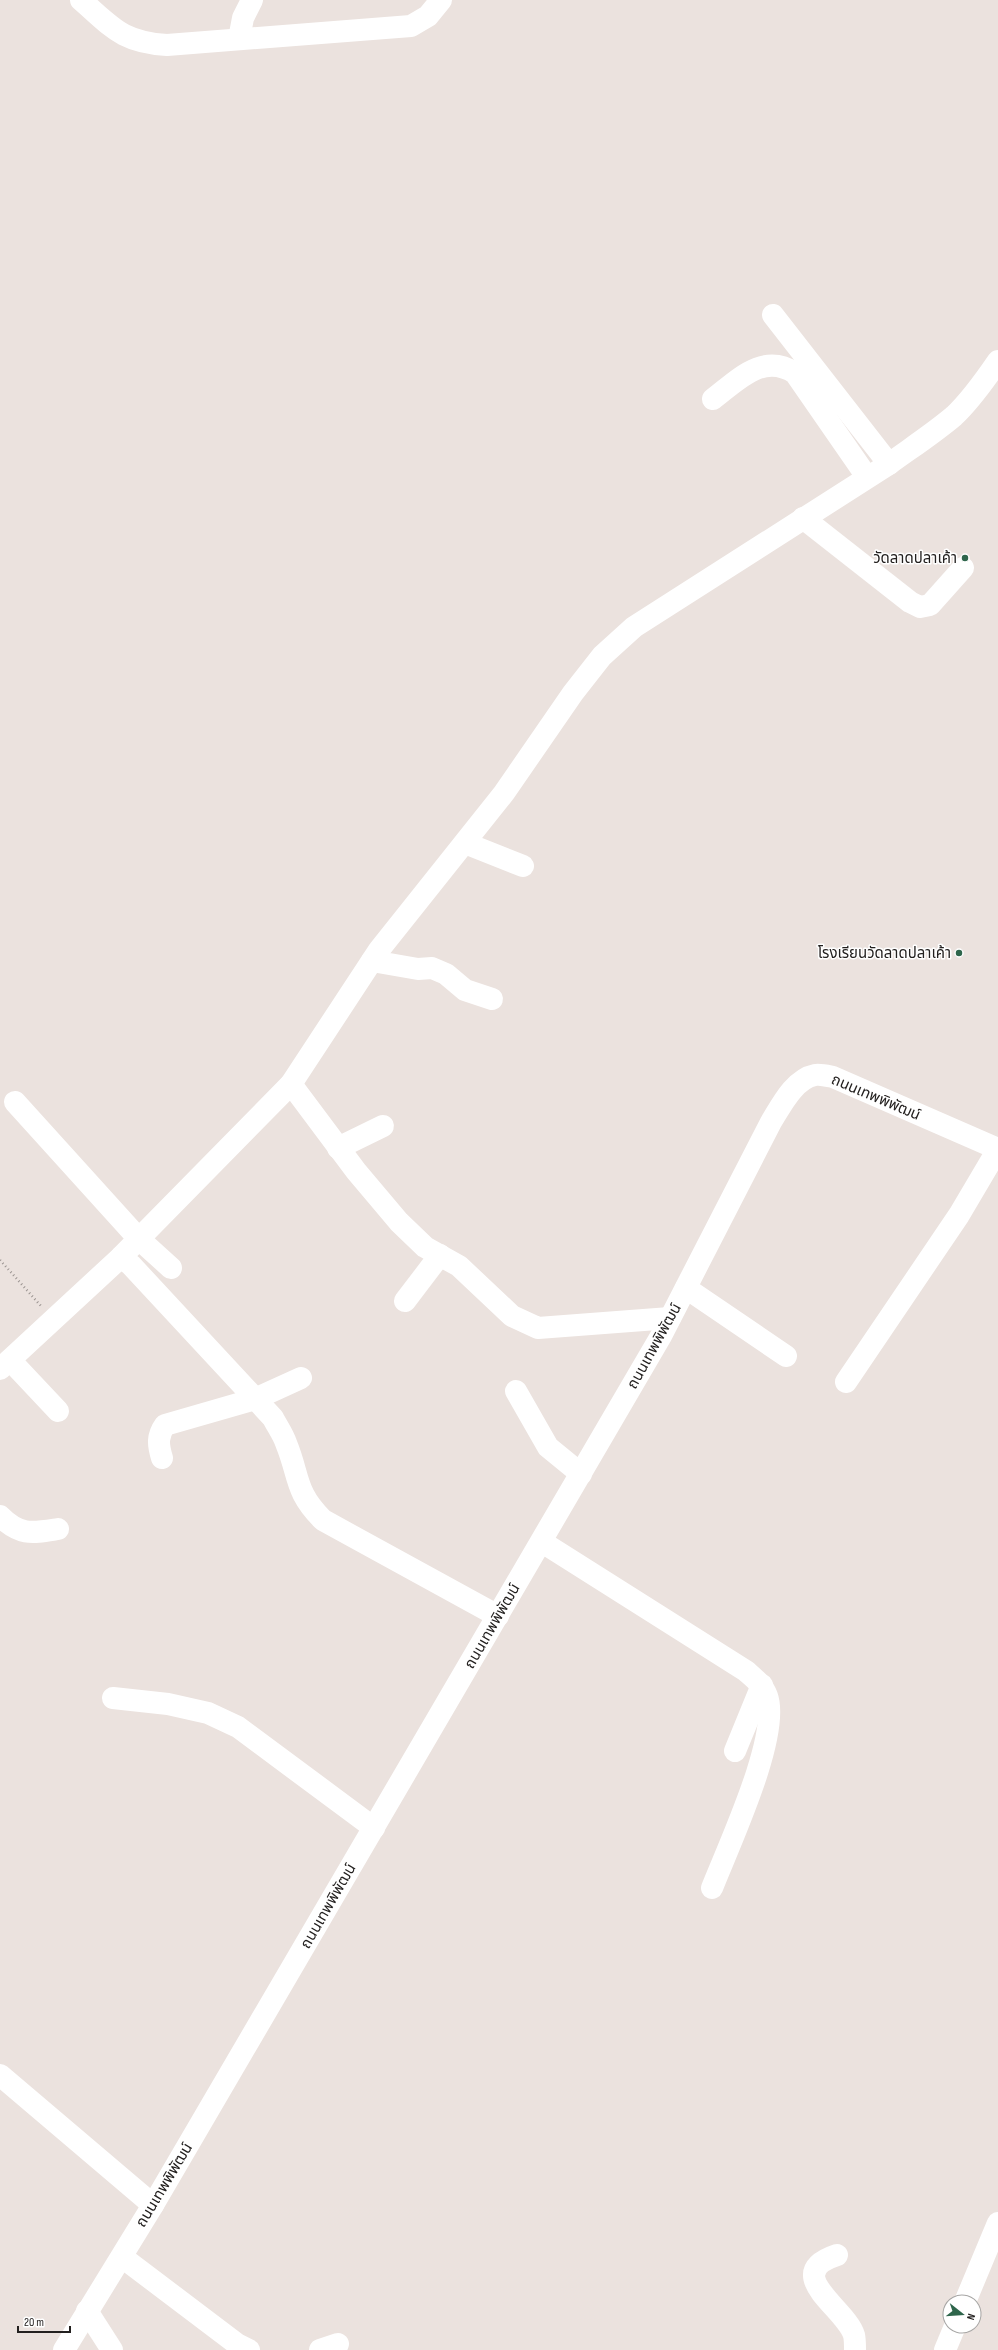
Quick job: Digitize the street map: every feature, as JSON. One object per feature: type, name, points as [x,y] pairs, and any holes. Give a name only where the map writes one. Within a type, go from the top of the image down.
[{"type":"street","points":[[80,0],[104,23],[126,37],[144,44],[168,45],[411,26],[428,16],[442,0]]},
{"type":"street","points":[[239,39],[243,18],[252,0]]},
{"type":"street","points":[[773,315],[889,464]]},
{"type":"street","points":[[58,1411],[5,1365],[121,1257],[291,1084],[372,961],[504,793],[573,694],[602,656],[634,628],[889,464],[954,415],[982,384],[998,360]]},
{"type":"street","points":[[713,399],[752,370],[769,365],[783,365],[795,373],[867,477]]},
{"type":"street","points":[[803,518],[910,602],[920,607],[930,605],[963,568]]},
{"type":"street","points":[[465,843],[523,866]]},
{"type":"street","points":[[372,961],[418,969],[432,968],[446,974],[465,990],[492,999]]},
{"type":"street","name":"ถนนเทพพิพัฒน์","points":[[64,2350],[87,2310],[122,2257],[153,2205],[542,1542],[670,1318],[771,1122],[789,1095],[803,1080],[815,1074],[833,1077],[998,1149]]},
{"type":"street","points":[[291,1084],[338,1148],[399,1222],[425,1247],[459,1266],[512,1316],[538,1328],[670,1318]]},
{"type":"street","points":[[15,1102],[139,1239],[171,1268]]},
{"type":"street","points":[[338,1148],[383,1126]]},
{"type":"street","points":[[846,1382],[959,1215],[998,1149]]},
{"type":"street","points":[[405,1301],[440,1255]]},
{"type":"street","points":[[121,1257],[131,1265],[255,1399],[276,1424],[286,1442],[301,1492],[308,1505],[323,1520],[498,1616]]},
{"type":"street","points":[[686,1288],[786,1356]]},
{"type":"street","points":[[162,1458],[158,1445],[159,1433],[165,1425],[255,1399],[301,1378]]},
{"type":"street","points":[[516,1391],[548,1447],[581,1474]]},
{"type":"street","points":[[0,1516],[19,1531],[32,1533],[58,1529]]},
{"type":"street","points":[[542,1542],[746,1671],[762,1685],[768,1697],[771,1719],[764,1752],[712,1888]]},
{"type":"street","points":[[735,1751],[762,1685]]},
{"type":"street","points":[[113,1698],[196,1709],[238,1727],[374,1828]]},
{"type":"street","points":[[0,2075],[153,2205]]},
{"type":"street","points":[[968,2294],[998,2223]]},
{"type":"street","points":[[837,2255],[823,2259],[818,2264],[814,2279],[819,2290],[854,2334],[854,2350]]},
{"type":"street","points":[[122,2257],[240,2348]]},
{"type":"street","points":[[87,2310],[112,2350]]},
{"type":"street","points":[[945,2350],[952,2334]]},
{"type":"path","points":[[0,1260],[53,1320]]},
{"type":"place","name":"วัดลาดปลาเค้า","points":[[965,558]]},
{"type":"place","name":"โรงเรียนวัดลาดปลาเค้า","points":[[959,953]]}]
